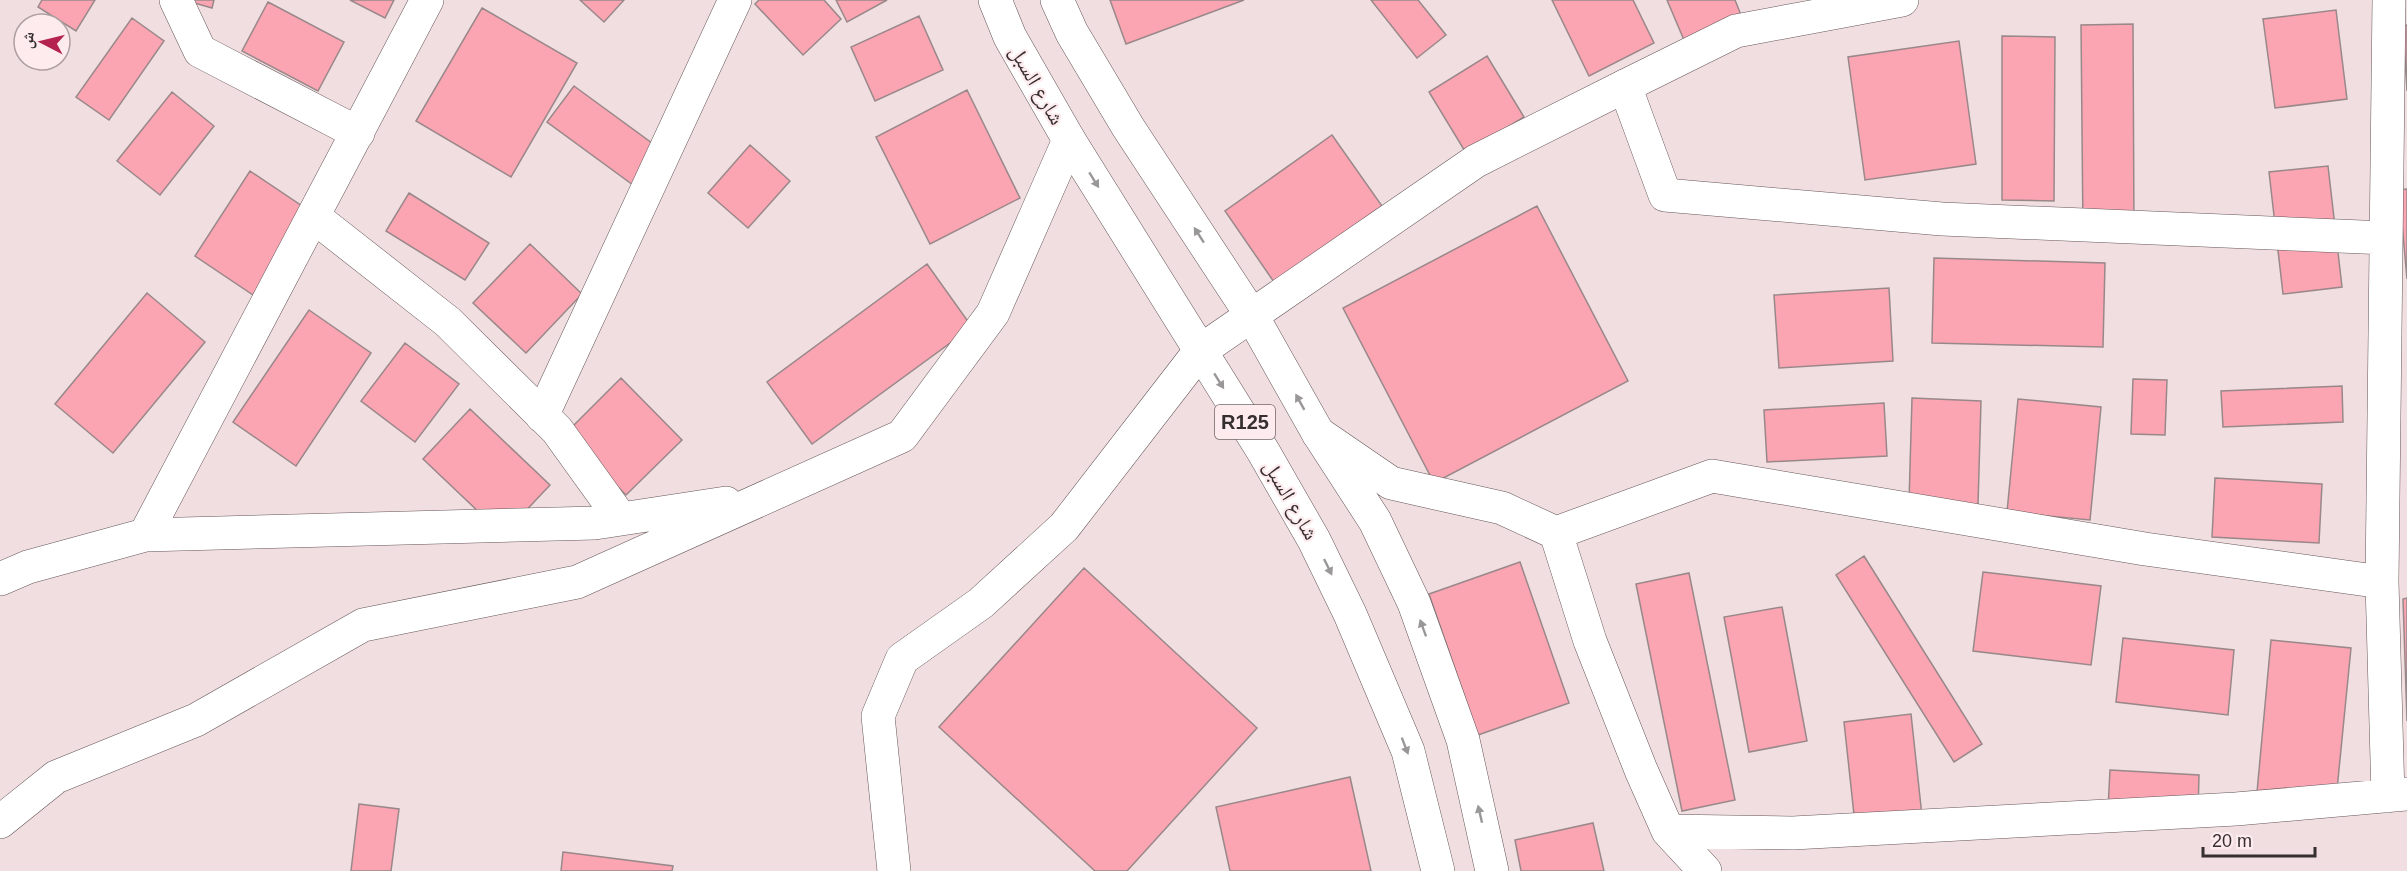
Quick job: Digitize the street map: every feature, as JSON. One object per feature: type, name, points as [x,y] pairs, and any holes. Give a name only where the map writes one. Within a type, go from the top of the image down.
[{"type":"street","points":[[176,0],[200,51],[358,133]]},
{"type":"street","points":[[145,535],[427,0]]},
{"type":"street","points":[[542,416],[735,0]]},
{"type":"street","name":"شارع السبل","points":[[995,0],[1010,37],[1069,140],[1263,451],[1314,540],[1350,614],[1407,751],[1438,871]]},
{"type":"street","name":"R125","points":[[1057,0],[1072,33],[1128,127],[1252,316],[1318,433],[1375,521],[1414,603],[1463,740],[1492,871]]},
{"type":"street","points":[[894,871],[878,716],[902,659],[981,603],[1064,527],[1200,351],[1476,161],[1625,86],[1736,31],[1902,0]]},
{"type":"street","points":[[1668,831],[1793,833],[2236,809],[2397,795],[2382,582],[2389,0]]},
{"type":"street","points":[[1625,86],[1665,195],[1942,219],[2386,238]]},
{"type":"street","points":[[0,822],[56,777],[196,720],[363,625],[577,582],[903,436],[993,313],[1069,140]]},
{"type":"street","points":[[313,216],[448,322],[557,430],[621,519]]},
{"type":"street","points":[[1318,433],[1391,483],[1502,508],[1556,533],[1712,476],[2145,549],[2382,582]]},
{"type":"street","points":[[0,579],[28,567],[145,535],[595,523],[766,496]]},
{"type":"street","points":[[1556,533],[1590,641],[1641,770],[1668,831],[1704,871]]},
{"type":"building","points":[[42,0],[95,0],[76,31],[72,28],[72,12],[46,12],[38,7]]},
{"type":"building","points":[[184,0],[214,0],[212,8]]},
{"type":"building","points":[[350,0],[394,0],[385,18]]},
{"type":"building","points":[[580,0],[624,0],[604,22]]},
{"type":"building","points":[[759,0],[824,0],[841,19],[803,55],[755,4]]},
{"type":"building","points":[[836,0],[887,0],[847,22]]},
{"type":"building","points":[[1110,0],[1244,0],[1126,44]]},
{"type":"building","points":[[1371,0],[1418,0],[1446,35],[1417,58]]},
{"type":"building","points":[[1552,0],[1633,0],[1654,43],[1589,76]]},
{"type":"building","points":[[1667,0],[1735,0],[1741,15],[1684,40]]},
{"type":"building","points":[[268,2],[344,42],[318,91],[242,51]]},
{"type":"building","points":[[482,8],[577,63],[511,177],[416,121]]},
{"type":"building","points":[[2336,10],[2347,99],[2275,108],[2263,19]]},
{"type":"building","points":[[919,16],[943,70],[875,101],[851,47]]},
{"type":"building","points":[[132,18],[164,41],[109,120],[76,97]]},
{"type":"building","points":[[2133,24],[2134,233],[2083,234],[2081,25]]},
{"type":"building","points":[[2407,25],[2407,91],[2403,26]]},
{"type":"building","points":[[2002,36],[2055,37],[2054,201],[2002,200]]},
{"type":"building","points":[[1959,41],[1976,164],[1865,180],[1848,57]]},
{"type":"building","points":[[1487,56],[1524,117],[1466,153],[1429,92]]},
{"type":"building","points":[[574,86],[660,149],[633,185],[547,122]]},
{"type":"building","points":[[967,90],[1020,198],[930,244],[876,137]]},
{"type":"building","points":[[172,92],[214,126],[160,195],[117,161]]},
{"type":"building","points":[[1332,135],[1382,206],[1274,282],[1225,211]]},
{"type":"building","points":[[750,145],[790,181],[748,228],[708,193]]},
{"type":"building","points":[[2328,166],[2342,287],[2283,294],[2269,172]]},
{"type":"building","points":[[250,171],[308,210],[253,295],[195,256]]},
{"type":"building","points":[[2407,189],[2407,279],[2399,190]]},
{"type":"building","points":[[409,193],[489,243],[465,280],[386,231]]},
{"type":"building","points":[[1537,206],[1628,381],[1434,483],[1343,308]]},
{"type":"building","points":[[530,244],[582,294],[526,353],[473,303]]},
{"type":"building","points":[[1934,258],[2105,263],[2103,347],[1932,343]]},
{"type":"building","points":[[927,264],[972,327],[812,444],[767,382]]},
{"type":"building","points":[[1889,288],[1893,361],[1779,368],[1774,295]]},
{"type":"building","points":[[147,293],[205,342],[113,453],[55,404]]},
{"type":"building","points":[[309,310],[371,353],[296,466],[233,422]]},
{"type":"building","points":[[405,343],[459,384],[415,442],[361,401]]},
{"type":"building","points":[[621,378],[682,440],[626,495],[565,434]]},
{"type":"building","points":[[2133,379],[2167,380],[2165,435],[2131,434]]},
{"type":"building","points":[[2342,386],[2343,422],[2223,427],[2221,391]]},
{"type":"building","points":[[1912,398],[1981,401],[1978,505],[1909,502]]},
{"type":"building","points":[[2018,399],[2101,407],[2090,520],[2007,512]]},
{"type":"building","points":[[1884,403],[1887,456],[1767,462],[1764,410]]},
{"type":"building","points":[[470,409],[550,485],[503,535],[423,459]]},
{"type":"building","points":[[2215,478],[2322,484],[2319,543],[2212,537]]},
{"type":"building","points":[[1864,556],[1982,744],[1954,762],[1836,575]]},
{"type":"building","points":[[1520,562],[1569,703],[1478,735],[1429,594]]},
{"type":"building","points":[[1084,568],[1257,728],[1127,871],[1095,871],[939,727]]},
{"type":"building","points":[[1983,572],[2101,586],[2091,665],[1973,651]]},
{"type":"building","points":[[1689,573],[1735,800],[1682,811],[1636,584]]},
{"type":"building","points":[[2407,598],[2407,721],[2403,599]]},
{"type":"building","points":[[1782,607],[1807,741],[1749,752],[1724,617]]},
{"type":"building","points":[[2123,638],[2234,650],[2228,715],[2116,702]]},
{"type":"building","points":[[2271,640],[2351,648],[2335,810],[2256,803]]},
{"type":"building","points":[[1911,714],[1922,816],[1855,824],[1844,722]]},
{"type":"building","points":[[2110,770],[2199,775],[2198,814],[2108,809]]},
{"type":"building","points":[[1350,777],[1371,871],[1230,871],[1216,807]]},
{"type":"building","points":[[359,804],[399,809],[391,871],[351,871]]},
{"type":"building","points":[[1593,823],[1604,871],[1521,871],[1515,840]]},
{"type":"building","points":[[563,852],[673,866],[672,871],[561,871]]}]
